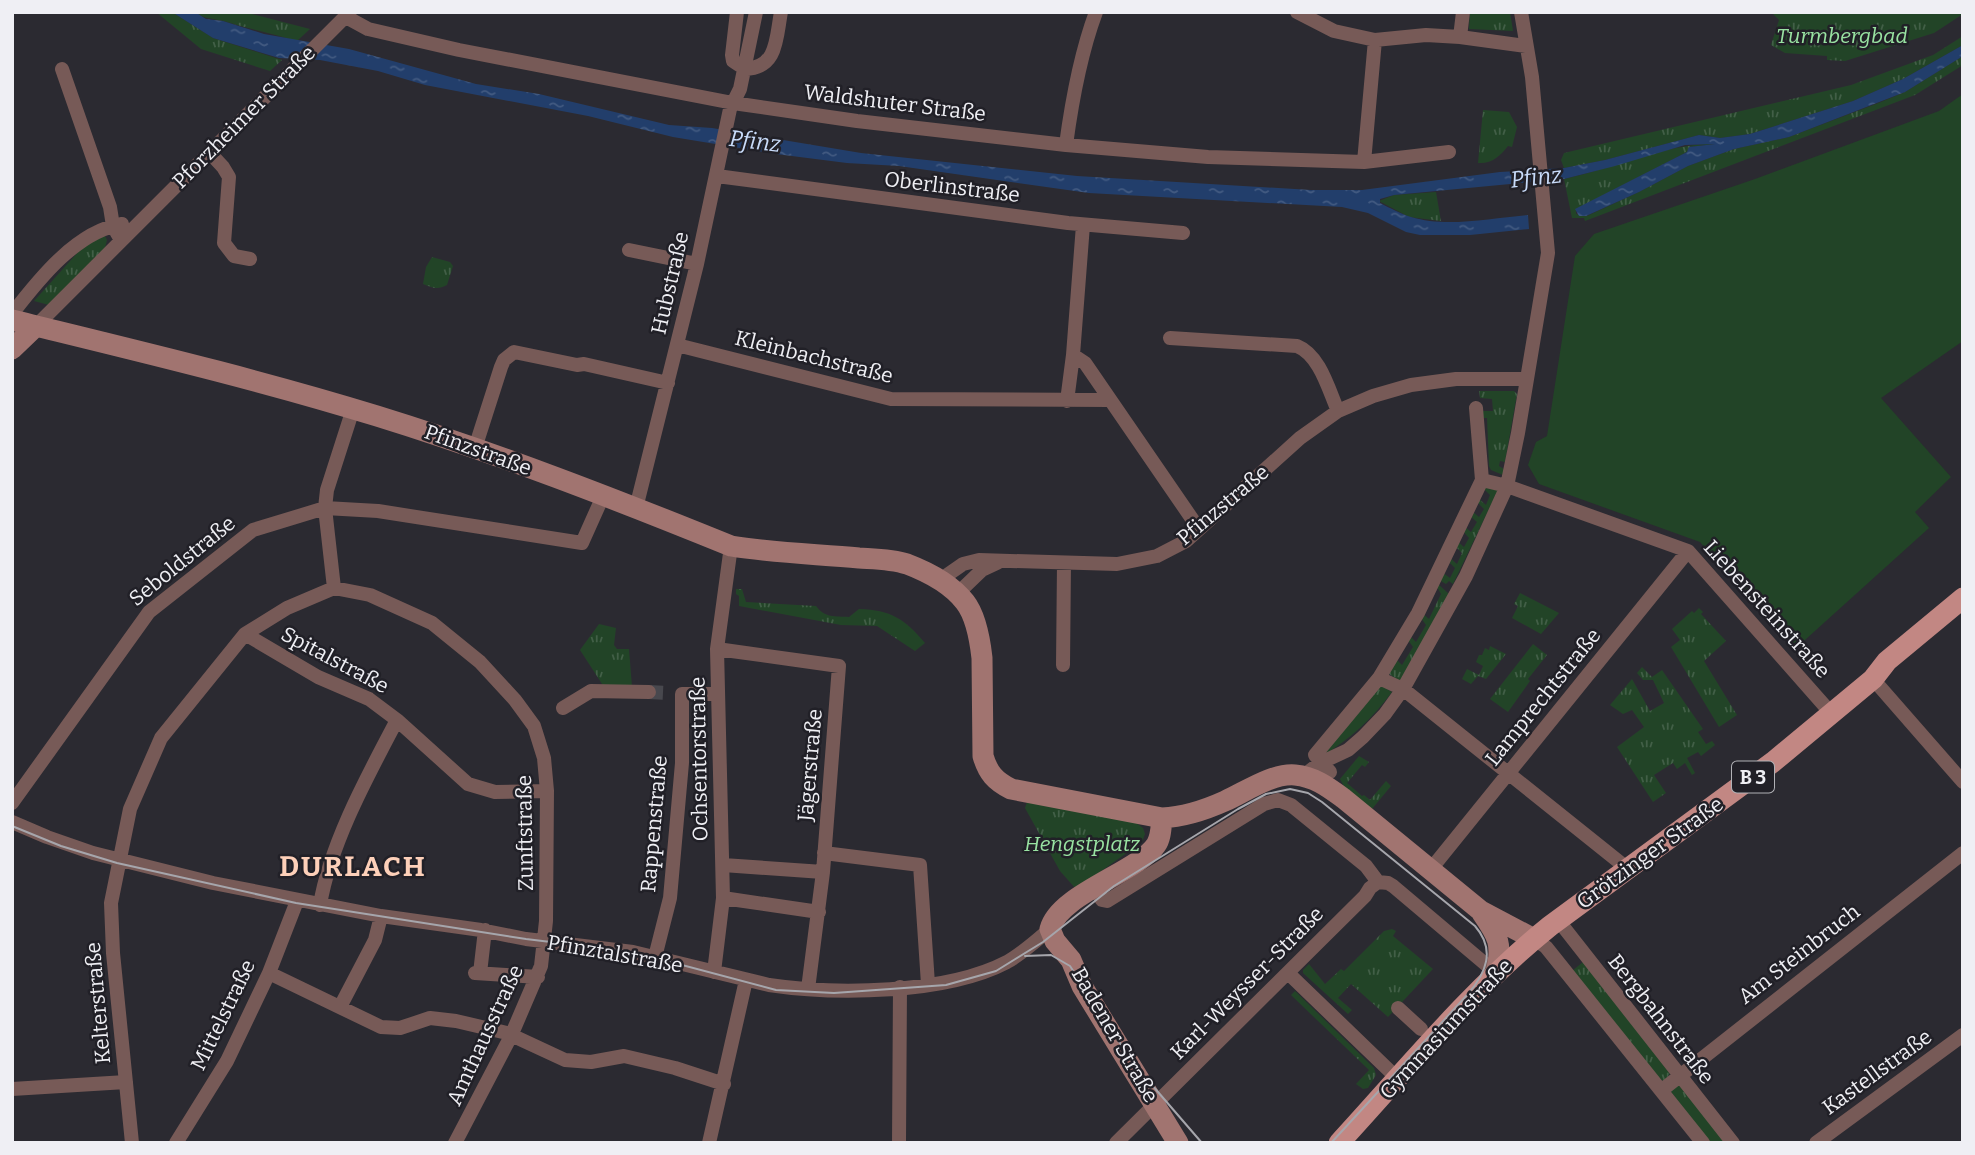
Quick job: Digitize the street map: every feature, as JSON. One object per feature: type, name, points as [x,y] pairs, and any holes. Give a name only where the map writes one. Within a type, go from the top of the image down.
[{"type":"main road","name":"Pfinzstraße","points":[[12,320],[353,409],[475,448],[731,546],[906,564],[940,580],[957,594]]},
{"type":"main road","name":"Pforzheimer Straße","points":[[12,349],[36,326]]},
{"type":"main road","points":[[957,594],[969,609],[980,642],[982,746],[987,771],[998,783],[1011,789],[1162,818],[1177,817],[1221,803],[1287,775],[1319,774],[1481,911],[1534,939]]},
{"type":"main road","name":"Grötzinger Straße","points":[[1558,920],[1763,769],[1873,679],[1887,661],[1963,598]]},
{"type":"main road","name":"Grötzinger Straße","points":[[1873,679],[1894,669],[1963,613]]},
{"type":"main road","name":"Pfinztalstraße","points":[[1050,929],[1056,919],[1094,887],[1148,854],[1158,842],[1162,818]]},
{"type":"main road","points":[[1481,911],[1497,935],[1500,946],[1496,973]]},
{"type":"main road","name":"Gymnasiumstraße","points":[[1339,1143],[1496,973],[1558,920]]},
{"type":"main road","name":"Badener Straße","points":[[1050,929],[1055,941],[1072,960],[1087,994],[1178,1143]]},
{"type":"street","points":[[737,12],[732,55],[733,61],[745,69],[757,68],[772,56],[781,12]]},
{"type":"street","name":"Hubstraße","points":[[636,508],[697,264],[726,124],[738,96],[756,12]]},
{"type":"street","points":[[1066,145],[1076,85],[1096,12]]},
{"type":"street","points":[[1297,12],[1334,31],[1375,40],[1426,35],[1526,46]]},
{"type":"street","points":[[1460,37],[1464,12]]},
{"type":"street","points":[[1476,408],[1482,480],[1418,613],[1379,678],[1315,755],[1319,774],[1385,714],[1403,689],[1465,576],[1507,486],[1548,253],[1532,77],[1521,12]]},
{"type":"street","name":"Waldshuter Straße","points":[[348,15],[368,29],[459,50],[733,103],[857,121],[1066,145],[1208,157],[1364,162],[1449,152]]},
{"type":"street","name":"Pforzheimer Straße","points":[[36,326],[348,15]]},
{"type":"street","points":[[1364,162],[1375,40]]},
{"type":"street","points":[[62,69],[104,188],[113,226],[121,240]]},
{"type":"street","points":[[210,153],[229,177],[224,243],[234,256],[250,259]]},
{"type":"street","name":"Oberlinstraße","points":[[717,176],[1083,225],[1183,233]]},
{"type":"street","points":[[12,314],[73,248],[91,234],[113,226],[138,222]]},
{"type":"street","points":[[1067,401],[1083,225]]},
{"type":"street","points":[[629,250],[697,264]]},
{"type":"street","points":[[1170,338],[1297,346],[1304,349],[1315,362],[1338,411]]},
{"type":"street","name":"Kleinbachstraße","points":[[677,345],[891,399],[1109,400]]},
{"type":"street","points":[[475,448],[501,367],[504,360],[514,352],[668,383]]},
{"type":"street","points":[[1073,355],[1085,363],[1199,529]]},
{"type":"street","name":"Pfinzstraße","points":[[940,580],[963,564],[979,560],[1117,564],[1157,556],[1186,541],[1300,438],[1338,411],[1373,396],[1411,385],[1456,379],[1527,379]]},
{"type":"street","points":[[334,588],[325,508],[327,490],[353,409]]},
{"type":"street","name":"Liebensteinstraße","points":[[1482,480],[1507,486],[1688,551],[1831,713]]},
{"type":"street","name":"Seboldstraße","points":[[12,803],[149,612],[253,530],[325,508],[378,511],[582,543],[603,496]]},
{"type":"street","name":"Ochsentorstraße","points":[[705,972],[723,898],[717,649],[731,546]]},
{"type":"street","name":"Lamprechtstraße","points":[[1431,869],[1688,551]]},
{"type":"street","name":"Pfinzstraße","points":[[957,594],[982,570],[1009,562]]},
{"type":"street","points":[[1063,665],[1064,563]]},
{"type":"street","name":"Kelterstraße","points":[[132,1143],[111,903],[130,809],[161,738],[245,634],[287,608],[334,588]]},
{"type":"street","name":"Zunftstraße","points":[[334,588],[370,595],[432,623],[480,662],[515,700],[534,726],[544,758],[547,791],[544,941]]},
{"type":"street","name":"Spitalstraße","points":[[245,634],[318,677],[369,699],[397,720],[468,784],[495,792],[547,791]]},
{"type":"street","name":"Jägerstraße","points":[[717,649],[839,666],[824,853],[808,989]]},
{"type":"street","points":[[1379,678],[1403,689],[1509,771],[1628,869]]},
{"type":"street","points":[[1873,679],[1963,782]]},
{"type":"street","points":[[563,708],[591,691],[649,692]]},
{"type":"street","name":"Rappenstraße","points":[[655,957],[670,898],[682,763],[676,693],[718,694]]},
{"type":"street","points":[[321,898],[345,826],[397,720]]},
{"type":"street","points":[[1094,887],[1102,900],[1107,901],[1264,804],[1278,800],[1291,805],[1366,866],[1378,882],[1393,886],[1496,973]]},
{"type":"street","name":"Pfinztalstraße","points":[[13,824],[73,847],[118,860],[297,901],[321,898],[381,916],[655,957],[705,972],[769,985],[808,989],[900,987],[964,978],[995,967],[1020,954],[1050,929]]},
{"type":"street","points":[[824,853],[920,865],[928,984]]},
{"type":"street","name":"Am Steinbruch","points":[[1662,1090],[1963,853]]},
{"type":"street","points":[[723,865],[822,872]]},
{"type":"street","name":"Karl-Weysser-Straße","points":[[1116,1143],[1378,882]]},
{"type":"street","points":[[723,898],[818,912]]},
{"type":"street","name":"Mittelstraße","points":[[176,1143],[227,1061],[269,973],[297,901]]},
{"type":"street","points":[[340,1007],[375,940],[381,916]]},
{"type":"street","name":"Bergbahnstraße","points":[[1558,920],[1733,1143]]},
{"type":"street","points":[[485,930],[477,973],[537,977]]},
{"type":"street","name":"Bergbahnstraße","points":[[1534,939],[1546,947],[1703,1143]]},
{"type":"street","name":"Amthausstraße","points":[[455,1143],[511,1036],[537,977],[544,941]]},
{"type":"street","points":[[269,973],[381,1027],[400,1028],[430,1018],[456,1021],[511,1036],[565,1060],[591,1062],[624,1056],[675,1068],[724,1084]]},
{"type":"street","points":[[1288,973],[1398,1079]]},
{"type":"street","points":[[709,1143],[746,980]]},
{"type":"street","points":[[900,987],[900,1143]]},
{"type":"street","points":[[1398,1008],[1422,1029]]},
{"type":"street","name":"Kastellstraße","points":[[1816,1143],[1963,1035]]},
{"type":"street","points":[[12,1089],[126,1082]]},
{"type":"green space","points":[[156,12],[172,12],[213,38],[282,60],[270,71],[201,49]]},
{"type":"green space","points":[[195,12],[244,12],[310,29],[297,41],[206,18]]},
{"type":"green space","points":[[1470,12],[1510,12],[1513,31],[1469,29]]},
{"type":"green space","name":"Turmbergbad","points":[[1771,12],[1963,14],[1934,33],[1845,61],[1827,60],[1827,56],[1785,53],[1771,45],[1779,20]]},
{"type":"green space","points":[[1963,36],[1963,45],[1903,79],[1853,101],[1750,134],[1720,138],[1699,135],[1564,168],[1561,160],[1564,153],[1851,85],[1933,55]]},
{"type":"green space","points":[[1963,56],[1963,65],[1915,95],[1585,221],[1584,218],[1572,218],[1564,179],[1659,152],[1697,145],[1715,144],[1689,147],[1687,152],[1576,209],[1576,214],[1587,216],[1688,166],[1734,149],[1789,137],[1905,92]]},
{"type":"green space","points":[[1963,94],[1963,341],[1881,398],[1951,477],[1915,512],[1929,528],[1795,649],[1700,542],[1539,484],[1528,465],[1536,442],[1547,436],[1575,256],[1594,234],[1755,179],[1939,111]]},
{"type":"green space","points":[[1483,110],[1509,112],[1517,127],[1512,147],[1508,146],[1492,161],[1478,163]]},
{"type":"green space","points":[[1436,192],[1441,221],[1409,217],[1379,201],[1394,195]]},
{"type":"green space","points":[[105,236],[105,248],[49,305],[34,301],[89,240]]},
{"type":"green space","points":[[432,257],[450,262],[453,266],[444,287],[435,288],[423,284],[426,267]]},
{"type":"green space","points":[[1479,391],[1514,391],[1517,394],[1505,462],[1500,461],[1499,466],[1504,469],[1503,475],[1491,470],[1489,466],[1487,418],[1483,418],[1481,411],[1493,411],[1492,399],[1480,398]]},
{"type":"green space","points":[[1485,484],[1499,488],[1453,584],[1449,581],[1446,584],[1439,580],[1443,573],[1450,578],[1455,568],[1448,561],[1450,558],[1457,564],[1462,553],[1455,546],[1457,541],[1464,547],[1469,538],[1462,530],[1464,526],[1471,532],[1477,522],[1469,515],[1472,511],[1479,517],[1484,509],[1477,502],[1478,498],[1486,505],[1490,495],[1483,488]]},
{"type":"green space","points":[[1438,584],[1449,594],[1400,681],[1389,674],[1397,660],[1402,665],[1413,647],[1408,640],[1410,636],[1416,642],[1426,625],[1421,618],[1423,614],[1429,619],[1441,594]]},
{"type":"green space","points":[[736,589],[742,589],[746,602],[816,606],[831,616],[849,617],[859,609],[880,611],[897,617],[925,643],[915,651],[877,626],[841,625],[739,606]]},
{"type":"green space","points":[[1520,593],[1559,613],[1541,634],[1512,618],[1518,606],[1514,604]]},
{"type":"green space","points":[[1699,608],[1703,612],[1701,614],[1726,641],[1704,661],[1737,715],[1719,727],[1671,647],[1680,640],[1672,629]]},
{"type":"green space","points":[[599,624],[616,628],[614,645],[617,649],[629,649],[632,687],[604,687],[580,650]]},
{"type":"green space","points":[[1533,644],[1547,655],[1528,679],[1530,681],[1508,712],[1490,699]]},
{"type":"green space","points":[[1490,646],[1506,654],[1486,679],[1478,676],[1471,684],[1462,679],[1467,669],[1479,675],[1483,666],[1476,662],[1485,648],[1489,650]]},
{"type":"green space","points":[[1642,667],[1652,677],[1662,670],[1703,729],[1698,732],[1706,744],[1712,741],[1715,745],[1701,756],[1698,752],[1687,758],[1695,773],[1692,775],[1685,763],[1677,769],[1673,763],[1654,775],[1666,793],[1653,802],[1617,747],[1644,727],[1632,710],[1623,714],[1610,705],[1632,679],[1650,711],[1664,703],[1653,680],[1643,680],[1637,673]]},
{"type":"green space","points":[[1382,686],[1392,692],[1377,711],[1351,736],[1321,757],[1378,687]]},
{"type":"green space","points":[[1359,756],[1369,762],[1365,767],[1362,765],[1347,783],[1370,800],[1386,781],[1391,786],[1372,809],[1346,790],[1340,779]]},
{"type":"green space","name":"Hengstplatz","points":[[1027,802],[1135,822],[1143,828],[1145,834],[1142,842],[1076,889],[1060,871],[1025,808]]},
{"type":"green space","points":[[1384,931],[1396,931],[1393,936],[1433,969],[1388,1017],[1351,984],[1338,998],[1352,1010],[1348,1014],[1303,973],[1309,964],[1325,984],[1341,969],[1344,971]]},
{"type":"green space","points":[[1583,962],[1670,1073],[1665,1081],[1660,1080],[1572,971]]},
{"type":"green space","points":[[1295,991],[1374,1068],[1376,1075],[1368,1088],[1363,1089],[1356,1084],[1369,1070],[1291,995]]},
{"type":"green space","points":[[1680,1085],[1727,1143],[1710,1143],[1671,1092],[1674,1086]]},
{"type":"water","name":"Pfinz","points":[[172,12],[195,12],[206,19],[223,21],[264,34],[349,49],[476,84],[539,94],[669,125],[712,128],[861,153],[1077,176],[1311,190],[1362,190],[1500,172],[1564,168],[1699,135],[1720,138],[1750,134],[1853,101],[1903,79],[1963,45],[1963,56],[1905,92],[1789,137],[1734,149],[1688,166],[1586,216],[1579,216],[1575,209],[1687,152],[1689,147],[1715,144],[1685,145],[1564,179],[1394,195],[1380,199],[1380,203],[1403,214],[1439,222],[1528,215],[1529,229],[1470,235],[1420,235],[1406,232],[1368,213],[1342,207],[1089,193],[899,166],[776,154],[673,137],[588,116],[425,85],[378,71],[320,60],[279,58],[213,38]]},
{"type":"tunnel","points":[[649,692],[670,693]]},
{"type":"tram line","points":[[12,826],[61,846],[117,863],[296,903],[526,939],[633,952],[776,990],[834,993],[946,985],[996,971],[1043,942],[1114,886],[1238,809],[1266,794],[1290,789],[1308,793],[1475,926],[1487,953],[1484,970],[1468,994],[1331,1143]]},
{"type":"tram line","points":[[1025,956],[1051,955],[1070,966],[1133,1063],[1202,1143]]},
{"type":"district","name":"DURLACH","points":[[353,866]]}]
